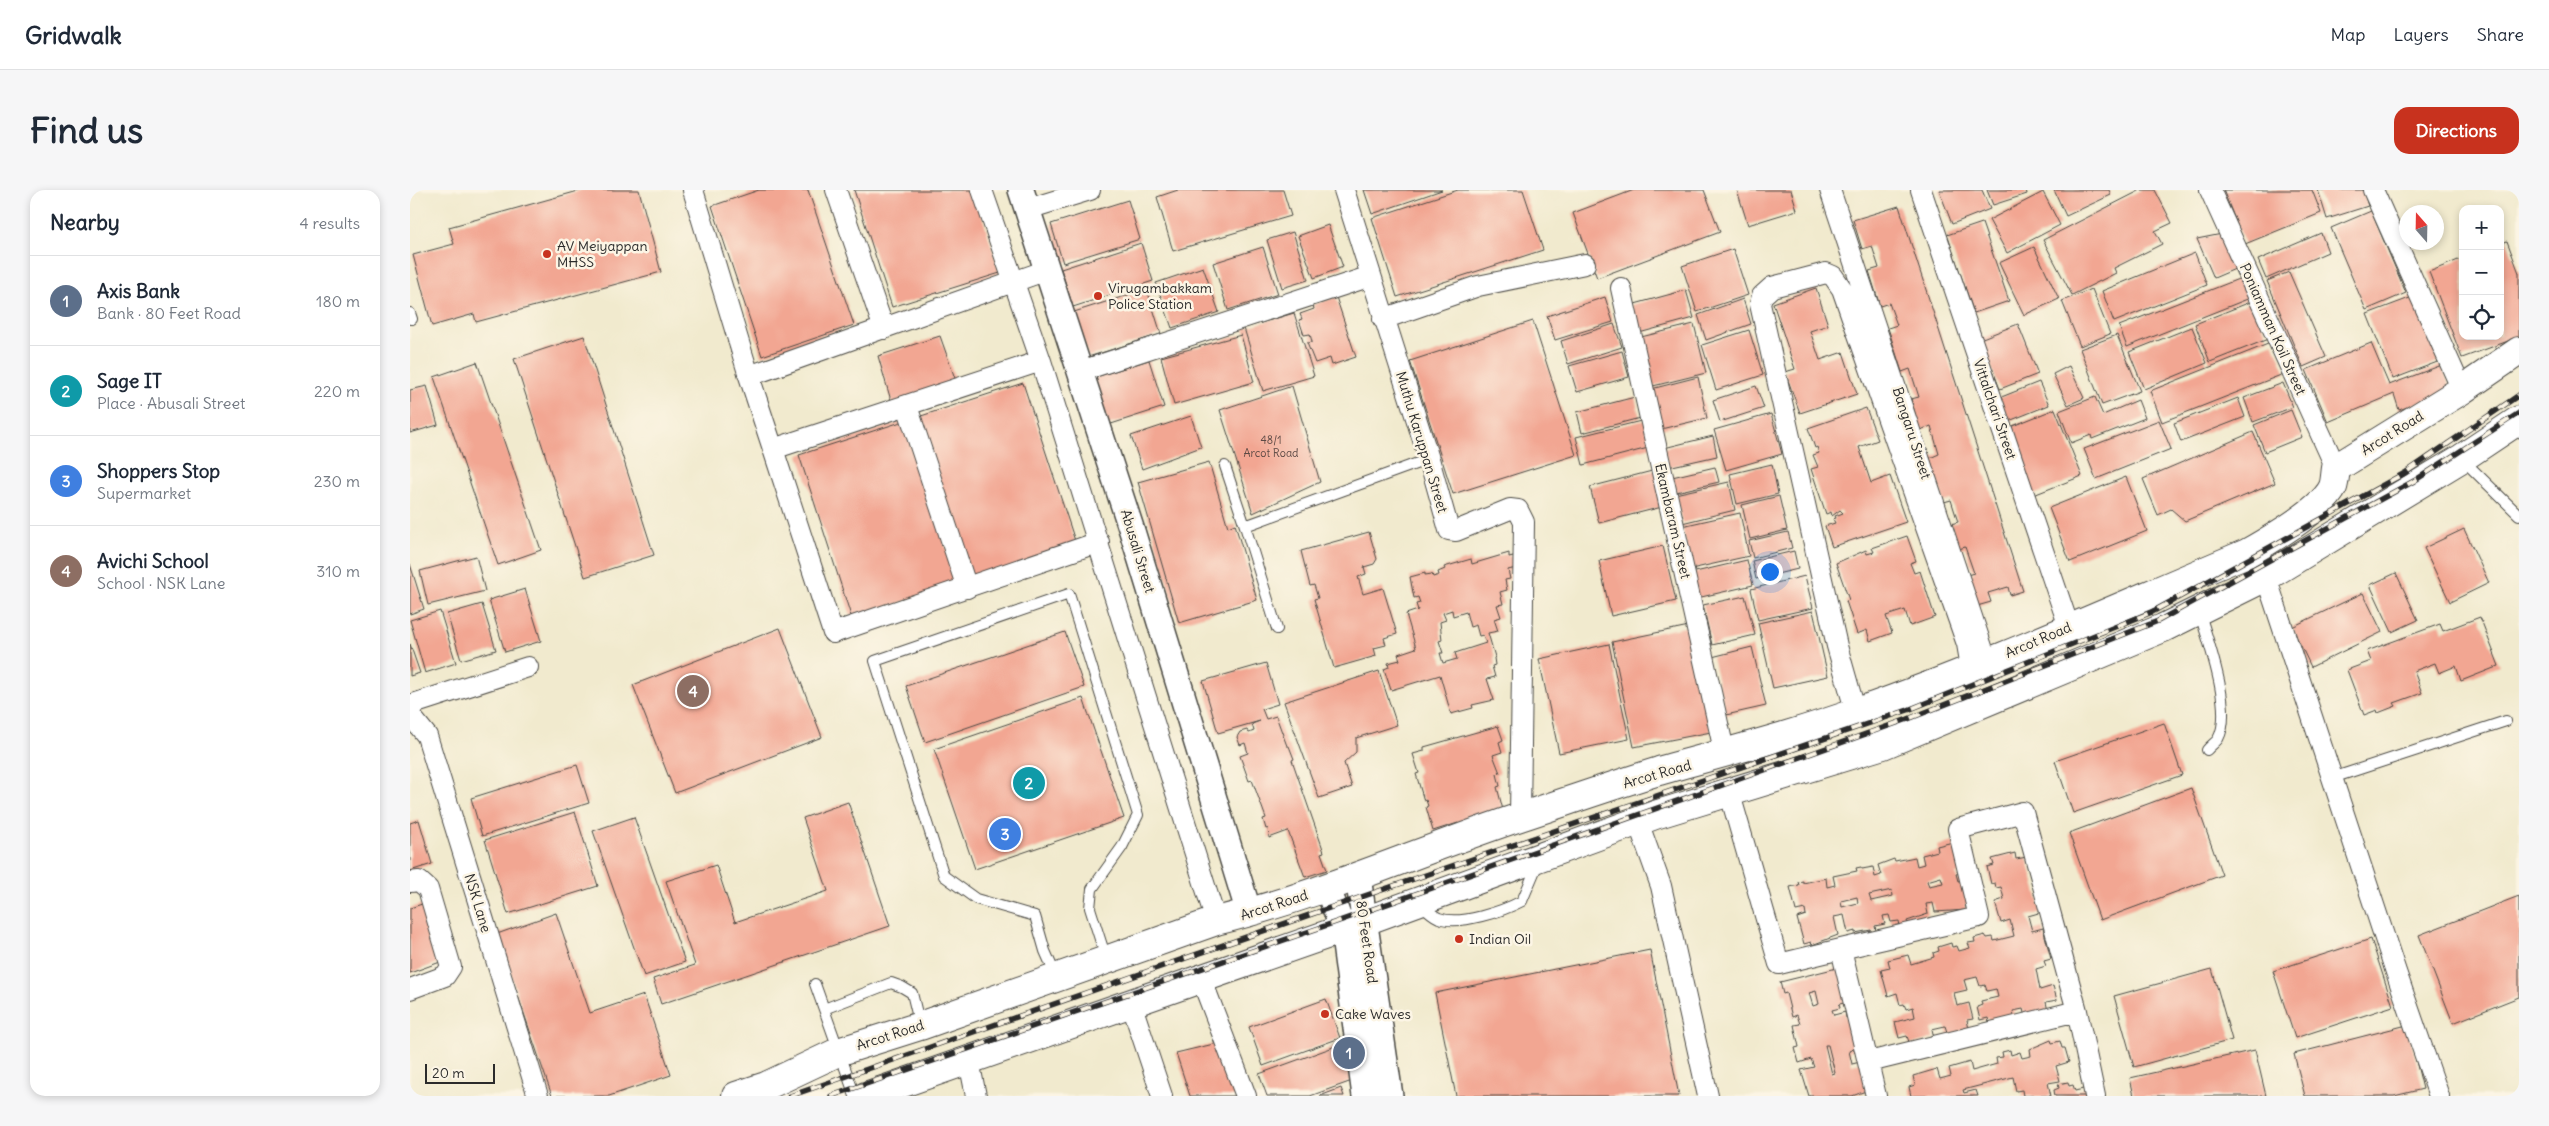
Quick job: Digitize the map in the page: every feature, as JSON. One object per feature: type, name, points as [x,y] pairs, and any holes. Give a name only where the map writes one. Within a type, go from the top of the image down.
[{"type":"main road","name":"Arcot Road","points":[[736,1096],[766,1086],[838,1052],[920,1026],[1216,922],[1327,888],[1520,817],[1660,771],[1725,755],[1856,713],[1926,687],[2247,554],[2286,530],[2313,508],[2332,488],[2336,468],[2462,390],[2519,352]]},
{"type":"main road","points":[[866,1096],[969,1060],[1135,1012],[1205,989],[1354,925],[1418,901],[1730,791],[1883,745],[2164,628],[2266,577],[2462,458],[2519,420]]},
{"type":"street","points":[[693,190],[749,376],[833,633],[1099,542]]},
{"type":"street","points":[[836,190],[884,329]]},
{"type":"street","points":[[982,190],[1041,362],[1099,542],[1216,922]]},
{"type":"street","points":[[1024,200],[1090,190]]},
{"type":"street","name":"Muthu Karuppan Street","points":[[1344,190],[1383,319],[1429,459],[1449,530],[1456,531],[1510,510],[1518,510],[1524,522],[1520,817]]},
{"type":"street","name":"Vittalchari Street","points":[[1921,190],[2069,627]]},
{"type":"street","name":"Poniamman Koil Street","points":[[2210,190],[2336,468]]},
{"type":"street","points":[[2372,190],[2462,390]]},
{"type":"street","name":"Bangaru Street","points":[[1833,197],[1979,664]]},
{"type":"street","name":"Abusali Street","points":[[1024,200],[1081,371],[1249,913]]},
{"type":"street","points":[[1383,319],[1478,286],[1585,264]]},
{"type":"street","points":[[749,376],[1047,270]]},
{"type":"street","points":[[1856,713],[1837,646],[1760,304],[1762,296],[1772,287],[1826,273],[1833,276],[1842,289],[1967,644],[1979,664]]},
{"type":"street","points":[[1081,371],[1371,276]]},
{"type":"street","name":"Ekambaram Street","points":[[1621,288],[1725,755]]},
{"type":"street","points":[[773,449],[1041,362]]},
{"type":"street","points":[[907,406],[967,588]]},
{"type":"street","points":[[2266,577],[2438,1096]]},
{"type":"street","points":[[410,705],[528,667]]},
{"type":"street","name":"NSK Lane","points":[[410,715],[427,736],[538,1096]]},
{"type":"street","points":[[1730,791],[1779,964],[1979,917],[1958,829],[2023,812],[2077,1011],[2095,1096]]},
{"type":"street","points":[[1638,822],[1661,886],[1708,1096]]},
{"type":"street","name":"80 Feet Road","points":[[1358,877],[1354,925],[1365,1096]]},
{"type":"street","points":[[410,882],[419,881],[428,889],[451,967],[445,976],[410,989]]},
{"type":"street","name":"80 Feet Road","points":[[1327,888],[1354,925],[1390,1096]]},
{"type":"street","points":[[1841,949],[1876,1096]]},
{"type":"street","points":[[1205,989],[1246,1096]]},
{"type":"street","points":[[1869,1062],[2077,1011]]},
{"type":"street","points":[[1135,1012],[1162,1096]]},
{"type":"street","points":[[969,1060],[976,1096]]},
{"type":"lane","points":[[410,313],[410,319]]},
{"type":"lane","points":[[2462,458],[2519,515]]},
{"type":"lane","points":[[1245,526],[1429,459]]},
{"type":"lane","points":[[1225,466],[1277,628]]},
{"type":"lane","points":[[1056,977],[1045,951],[1035,916],[976,898],[944,876],[875,661],[1070,594],[1138,815],[1122,847],[1092,889],[1090,908],[1107,960]]},
{"type":"lane","points":[[2199,610],[2222,694],[2223,712],[2218,738],[2207,750]]},
{"type":"lane","points":[[2332,778],[2506,721]]},
{"type":"lane","points":[[1418,901],[1438,918],[1451,920],[1506,909],[1522,901],[1540,858]]},
{"type":"lane","points":[[824,1009],[891,983],[912,993],[920,1026]]},
{"type":"lane","points":[[815,984],[838,1052],[856,1096]]},
{"type":"building","name":"AV Meiyappan MHSS","points":[[582,190],[639,190],[661,272],[476,322],[474,314],[432,326],[413,255],[454,244],[449,227]]},
{"type":"building","points":[[759,190],[808,190],[854,325],[762,356],[712,206]]},
{"type":"building","points":[[854,190],[974,190],[1000,273],[892,307]]},
{"type":"building","points":[[1178,190],[1283,190],[1291,216],[1173,251],[1157,197]]},
{"type":"building","points":[[1364,190],[1442,190],[1372,214]]},
{"type":"building","points":[[1458,190],[1523,190],[1543,250],[1397,297],[1372,218]]},
{"type":"building","points":[[1634,190],[1704,190],[1720,232],[1597,278],[1573,213]]},
{"type":"building","points":[[1737,190],[1791,190],[1797,210],[1748,225]]},
{"type":"building","points":[[1939,190],[1982,190],[1990,209],[1952,224]]},
{"type":"building","points":[[1987,190],[2026,190],[2027,194],[1993,205]]},
{"type":"building","points":[[2054,190],[2109,190],[2111,195],[2066,216]]},
{"type":"building","points":[[2141,190],[2155,190],[2172,223],[2155,231],[2162,244],[2114,268],[2116,273],[2072,295],[2043,240]]},
{"type":"building","points":[[2223,190],[2312,190],[2321,213],[2245,244]]},
{"type":"building","points":[[2318,190],[2363,190],[2368,206],[2327,219]]},
{"type":"building","points":[[2043,192],[2060,225],[2007,253],[1989,220]]},
{"type":"building","points":[[1128,200],[1140,239],[1063,263],[1051,224]]},
{"type":"building","points":[[1899,206],[2023,591],[2010,595],[2008,587],[1988,593],[1991,602],[1977,606],[1967,575],[1974,573],[1965,547],[1959,549],[1951,524],[1958,522],[1951,500],[1944,502],[1930,458],[1939,454],[1931,426],[1920,430],[1911,399],[1919,397],[1910,369],[1902,372],[1888,328],[1897,325],[1889,303],[1880,306],[1869,271],[1879,268],[1872,246],[1862,249],[1853,220]]},
{"type":"building","points":[[2371,211],[2406,293],[2366,310],[2331,228]]},
{"type":"building","points":[[1982,223],[2009,301],[1974,313],[1947,235]]},
{"type":"building","points":[[1328,225],[1343,267],[1314,278],[1298,236]]},
{"type":"building","points":[[1293,232],[1308,280],[1282,288],[1267,240]]},
{"type":"building","points":[[2321,233],[2328,252],[2266,279],[2258,260]]},
{"type":"building","points":[[2222,234],[2235,269],[2214,278],[2197,239]]},
{"type":"building","points":[[2507,241],[2519,273],[2519,337],[2462,358],[2429,272],[2459,260],[2459,340],[2504,340],[2504,242]]},
{"type":"building","points":[[1141,243],[1153,281],[1073,307],[1061,269]]},
{"type":"building","points":[[1263,247],[1278,294],[1228,310],[1213,263]]},
{"type":"building","points":[[2034,247],[2059,299],[2024,315],[1999,263]]},
{"type":"building","points":[[1733,249],[1748,295],[1697,312],[1682,266]]},
{"type":"building","points":[[2195,253],[2207,285],[2114,322],[2102,291]]},
{"type":"building","points":[[1203,267],[1219,312],[1172,328],[1156,283]]},
{"type":"building","points":[[2289,272],[2326,357],[2303,367],[2267,281]]},
{"type":"building","points":[[2241,278],[2250,298],[2127,347],[2119,326]]},
{"type":"building","points":[[1816,288],[1828,325],[1810,331],[1820,360],[1843,352],[1857,394],[1800,413],[1785,372],[1795,369],[1773,303]]},
{"type":"building","points":[[1147,289],[1161,334],[1088,357],[1074,312]]},
{"type":"building","points":[[2092,289],[2110,334],[2080,346],[2062,301]]},
{"type":"building","points":[[1686,290],[1694,318],[1639,333],[1631,305]]},
{"type":"building","points":[[2415,296],[2440,361],[2393,379],[2367,314]]},
{"type":"building","points":[[1336,297],[1356,357],[1332,365],[1330,358],[1315,363],[1307,343],[1312,342],[1310,334],[1304,335],[1299,320],[1302,319],[1300,314],[1314,309],[1313,305]]},
{"type":"building","points":[[1605,297],[1613,322],[1555,340],[1547,316]]},
{"type":"building","points":[[1743,299],[1751,324],[1706,340],[1698,315]]},
{"type":"building","points":[[2253,301],[2268,339],[2210,362],[2195,324]]},
{"type":"building","points":[[1294,313],[1314,376],[1263,391],[1244,328]]},
{"type":"building","points":[[1533,321],[1576,455],[1453,494],[1410,361]]},
{"type":"building","points":[[1614,324],[1622,347],[1568,364],[1561,341]]},
{"type":"building","points":[[1694,324],[1706,373],[1653,386],[1641,337]]},
{"type":"building","points":[[2018,324],[2038,374],[2000,389],[1980,339]]},
{"type":"building","points":[[2192,327],[2207,363],[2144,389],[2129,352]]},
{"type":"building","points":[[1749,330],[1763,375],[1716,390],[1702,345]]},
{"type":"building","points":[[1241,335],[1254,382],[1174,405],[1161,357]]},
{"type":"building","points":[[2117,335],[2140,391],[2102,405],[2080,349]]},
{"type":"building","points":[[584,336],[654,555],[585,577],[514,359]]},
{"type":"building","points":[[940,336],[957,384],[892,404],[878,356]]},
{"type":"building","points":[[2273,342],[2286,373],[2162,422],[2150,391]]},
{"type":"building","points":[[2371,343],[2389,385],[2442,365],[2451,391],[2399,410],[2394,394],[2328,422],[2306,370]]},
{"type":"building","points":[[1622,351],[1629,377],[1577,392],[1569,366]]},
{"type":"building","points":[[1149,360],[1164,407],[1108,425],[1093,378]]},
{"type":"building","points":[[477,362],[541,550],[498,565],[434,377]]},
{"type":"building","points":[[2069,366],[2084,398],[2068,405],[2053,374]]},
{"type":"building","points":[[1698,377],[1707,418],[1661,429],[1651,389]]},
{"type":"building","points":[[2039,382],[2049,405],[2009,421],[1999,398]]},
{"type":"building","points":[[1023,383],[1077,547],[972,581],[918,417]]},
{"type":"building","points":[[2283,383],[2293,407],[2253,422],[2244,398]]},
{"type":"building","points":[[427,386],[438,425],[410,433],[410,390]]},
{"type":"building","points":[[1292,386],[1320,482],[1253,513],[1220,410]]},
{"type":"building","points":[[1756,386],[1764,408],[1720,422],[1713,400]]},
{"type":"building","points":[[1635,397],[1640,418],[1582,433],[1577,412]]},
{"type":"building","points":[[2095,397],[2103,415],[2138,400],[2145,418],[2092,439],[2091,435],[2071,443],[2059,411]]},
{"type":"building","points":[[2238,398],[2245,417],[2181,442],[2174,423]]},
{"type":"building","points":[[1866,408],[1878,440],[1859,447],[1871,483],[1890,476],[1906,522],[1832,547],[1825,526],[1835,523],[1833,519],[1836,518],[1835,516],[1843,513],[1840,510],[1832,516],[1831,512],[1826,514],[1811,469],[1818,467],[1813,455],[1819,453],[1817,447],[1815,448],[1808,428]]},
{"type":"building","points":[[2055,409],[2082,476],[2031,496],[2005,429]]},
{"type":"building","points":[[2291,410],[2302,437],[2265,452],[2254,425]]},
{"type":"building","points":[[1771,414],[1782,454],[1726,470],[1714,430]]},
{"type":"building","points":[[1191,416],[1201,447],[1142,469],[1131,436]]},
{"type":"building","points":[[1645,420],[1652,447],[1583,465],[1576,437]]},
{"type":"building","points":[[2159,420],[2171,449],[2096,479],[2084,449]]},
{"type":"building","points":[[904,421],[958,584],[852,619],[799,455]]},
{"type":"building","points":[[2253,432],[2275,483],[2185,521],[2171,509],[2158,515],[2143,479]]},
{"type":"building","points":[[1713,436],[1717,456],[1668,467],[1664,448]]},
{"type":"building","points":[[1209,462],[1228,527],[1235,524],[1257,600],[1179,623],[1138,482]]},
{"type":"building","points":[[1772,464],[1778,494],[1737,504],[1730,474]]},
{"type":"building","points":[[1715,467],[1719,482],[1676,492],[1672,477]]},
{"type":"building","points":[[1656,470],[1666,506],[1599,523],[1590,487]]},
{"type":"building","points":[[2126,477],[2147,531],[2070,562],[2049,508]]},
{"type":"building","points":[[1729,482],[1735,510],[1682,523],[1675,494]]},
{"type":"building","points":[[1779,496],[1787,530],[1750,539],[1742,505]]},
{"type":"building","points":[[1740,513],[1749,556],[1691,569],[1682,526]]},
{"type":"building","points":[[2464,529],[2489,583],[2450,602],[2424,548]]},
{"type":"building","points":[[1369,532],[1377,559],[1374,564],[1364,567],[1366,574],[1358,577],[1363,594],[1383,588],[1397,634],[1384,638],[1386,645],[1374,648],[1376,656],[1334,668],[1314,599],[1318,598],[1314,585],[1310,586],[1301,551]]},
{"type":"building","points":[[1788,532],[1792,548],[1753,558],[1749,541]]},
{"type":"building","points":[[1907,536],[1916,561],[1910,563],[1914,573],[1920,571],[1935,617],[1910,626],[1905,610],[1886,616],[1892,633],[1870,641],[1867,630],[1857,634],[1846,601],[1849,600],[1836,563],[1866,550],[1867,554],[1874,552],[1872,548]]},
{"type":"building","points":[[1663,546],[1676,601],[1611,616],[1599,561]]},
{"type":"building","points":[[1794,551],[1798,569],[1756,579],[1752,561]]},
{"type":"building","points":[[1509,553],[1509,557],[1513,556],[1516,568],[1508,570],[1510,579],[1505,580],[1507,590],[1500,592],[1503,604],[1497,605],[1501,617],[1494,619],[1498,631],[1488,633],[1495,657],[1495,665],[1492,666],[1495,677],[1487,679],[1494,700],[1472,705],[1473,708],[1451,714],[1440,675],[1391,690],[1384,669],[1389,667],[1388,663],[1400,660],[1398,654],[1416,648],[1406,614],[1418,610],[1416,604],[1420,603],[1418,597],[1414,598],[1410,577],[1425,573],[1425,575],[1432,574],[1433,577],[1439,575],[1438,572],[1445,569],[1444,567],[1471,559],[1472,564]],"holes":[[[1452,610],[1453,616],[1466,612],[1470,627],[1476,625],[1479,636],[1483,635],[1486,643],[1455,653],[1457,659],[1443,663],[1440,653],[1443,653],[1439,641],[1442,640],[1440,622],[1446,620],[1443,613]]]},
{"type":"building","points":[[476,556],[485,591],[428,605],[420,571]]},
{"type":"building","points":[[1747,560],[1753,585],[1697,598],[1691,573]]},
{"type":"building","points":[[410,564],[424,609],[410,614]]},
{"type":"building","points":[[2396,573],[2418,620],[2392,632],[2370,585]]},
{"type":"building","points":[[1805,576],[1813,608],[1758,620],[1751,589]]},
{"type":"building","points":[[525,589],[541,641],[505,652],[489,600]]},
{"type":"building","points":[[2363,593],[2382,632],[2311,667],[2292,627]]},
{"type":"building","points":[[1745,596],[1755,635],[1712,645],[1703,605]]},
{"type":"building","points":[[482,604],[496,650],[461,660],[447,614]]},
{"type":"building","points":[[440,611],[456,663],[425,673],[410,620]]},
{"type":"building","points":[[1813,611],[1828,676],[1773,688],[1758,623]]},
{"type":"building","points":[[2480,617],[2499,666],[2461,681],[2456,666],[2439,673],[2435,663],[2414,671],[2422,693],[2394,703],[2396,706],[2378,713],[2377,710],[2364,715],[2347,670],[2371,661],[2367,651],[2440,624],[2443,631]]},
{"type":"building","points":[[1689,626],[1711,732],[1634,747],[1612,642]]},
{"type":"building","points":[[780,628],[822,737],[675,793],[633,685]]},
{"type":"building","points":[[1065,632],[1084,687],[925,742],[906,686]]},
{"type":"building","points":[[410,644],[420,673],[410,676]]},
{"type":"building","points":[[1609,644],[1629,739],[1559,753],[1539,659]]},
{"type":"building","points":[[1752,647],[1766,706],[1726,715],[1712,657]]},
{"type":"building","points":[[1266,663],[1278,704],[1262,709],[1266,719],[1276,716],[1294,759],[1292,760],[1324,852],[1321,853],[1327,870],[1305,877],[1288,831],[1269,838],[1268,828],[1266,829],[1263,819],[1266,818],[1252,780],[1249,781],[1240,756],[1248,753],[1245,743],[1240,745],[1237,737],[1240,732],[1247,730],[1249,733],[1254,731],[1252,724],[1260,721],[1218,733],[1203,681]]},
{"type":"building","points":[[1379,671],[1397,725],[1356,738],[1356,752],[1344,763],[1352,787],[1319,798],[1284,702]]},
{"type":"building","points":[[1083,698],[1124,818],[975,869],[934,749]]},
{"type":"building","points":[[2164,723],[2182,775],[2073,813],[2055,761]]},
{"type":"building","points":[[1498,726],[1503,740],[1499,742],[1502,752],[1493,755],[1500,773],[1497,774],[1500,786],[1497,787],[1503,810],[1460,827],[1458,823],[1433,831],[1426,807],[1428,806],[1426,800],[1424,801],[1416,774],[1419,773],[1413,754],[1424,751],[1424,747]]},
{"type":"building","points":[[577,765],[589,803],[482,836],[471,798]]},
{"type":"building","points":[[2191,788],[2222,875],[2100,920],[2069,833]]},
{"type":"building","points":[[848,802],[890,926],[661,1004],[653,979],[695,965],[666,881],[716,865],[735,922],[828,891],[803,818]]},
{"type":"building","points":[[575,812],[598,886],[508,914],[485,840]]},
{"type":"building","points":[[634,817],[685,962],[644,976],[593,831]]},
{"type":"building","points":[[419,820],[432,864],[410,871],[410,823]]},
{"type":"building","points":[[1953,842],[1965,872],[1956,874],[1958,881],[1966,879],[1972,903],[1965,905],[1967,910],[1935,912],[1933,903],[1926,904],[1928,914],[1907,921],[1908,924],[1900,926],[1899,921],[1891,922],[1889,915],[1883,916],[1885,924],[1875,926],[1876,931],[1855,933],[1855,931],[1848,933],[1844,915],[1834,917],[1838,935],[1812,945],[1811,942],[1804,944],[1797,918],[1806,915],[1805,909],[1796,911],[1790,887],[1799,885],[1798,882],[1803,881],[1803,883],[1826,878],[1827,887],[1835,885],[1833,876],[1857,871],[1856,868],[1861,867],[1862,869],[1873,867],[1875,877],[1881,875],[1878,865],[1894,859],[1895,861],[1915,857],[1917,866],[1924,864],[1922,855],[1938,851],[1937,846]],"holes":[[[1941,877],[1943,883],[1929,886],[1927,881]],[[1892,890],[1893,896],[1871,901],[1869,895]],[[1857,897],[1858,903],[1842,907],[1841,901]]]},
{"type":"building","points":[[2015,853],[2016,859],[2027,857],[2042,912],[2028,916],[2032,931],[2043,928],[2051,959],[2044,961],[2046,966],[2036,969],[2040,990],[2053,986],[2057,1000],[2046,1002],[2048,1011],[2025,1017],[2023,1009],[2013,1011],[2015,1019],[1990,1026],[1988,1018],[1980,1020],[1977,1007],[1982,1005],[1981,1001],[1998,997],[1996,989],[1987,991],[1985,985],[1980,986],[1977,977],[1964,980],[1967,990],[1954,993],[1957,1006],[1969,1003],[1973,1019],[1967,1020],[1969,1029],[1948,1035],[1945,1026],[1932,1029],[1934,1038],[1910,1045],[1907,1036],[1899,1038],[1895,1022],[1915,1017],[1913,1007],[1906,1009],[1904,1004],[1900,1005],[1897,993],[1888,996],[1881,970],[1890,968],[1888,960],[1908,955],[1911,964],[1934,957],[1933,953],[1939,951],[1938,947],[1951,943],[1952,947],[1957,946],[1959,951],[1970,948],[1968,943],[1975,942],[1974,938],[1985,935],[1987,938],[1993,937],[1994,941],[2014,936],[2010,920],[2001,923],[1995,902],[2004,899],[2001,887],[1996,888],[1995,883],[1991,884],[1987,867],[1994,865],[1992,859]]},
{"type":"building","points":[[2519,896],[2519,997],[2453,1023],[2419,935]]},
{"type":"building","points":[[422,904],[443,961],[410,973],[410,908]]},
{"type":"building","points":[[556,913],[590,1013],[644,995],[671,1075],[609,1096],[552,1096],[497,934]]},
{"type":"building","points":[[2371,939],[2393,1006],[2295,1038],[2273,971]]},
{"type":"building","points":[[1650,950],[1679,1096],[1456,1096],[1435,993]]},
{"type":"building","points":[[1841,967],[1845,1003],[1839,1004],[1840,1008],[1832,1010],[1834,1015],[1845,1012],[1846,1018],[1850,1017],[1858,1047],[1849,1051],[1852,1064],[1864,1061],[1866,1091],[1852,1096],[1809,1096],[1801,1070],[1814,1067],[1811,1059],[1799,1063],[1795,1048],[1799,1047],[1794,1025],[1800,1024],[1797,1015],[1792,1017],[1786,993],[1783,994],[1780,982]],"holes":[[[1816,991],[1819,1004],[1813,1006],[1809,993]],[[1825,1045],[1828,1045],[1835,1073],[1832,1074]]]},
{"type":"building","points":[[2212,969],[2232,1040],[2134,1067],[2114,996]]},
{"type":"building","points":[[1326,999],[1340,1038],[1263,1066],[1249,1027]]},
{"type":"building","points":[[2407,1025],[2423,1089],[2394,1096],[2305,1096],[2294,1054]]},
{"type":"building","points":[[2051,1040],[2052,1043],[2060,1041],[2062,1048],[2065,1048],[2069,1062],[2056,1066],[2060,1081],[2048,1083],[2051,1096],[2023,1096],[2022,1090],[2016,1091],[2013,1077],[1963,1090],[1964,1093],[1976,1090],[1978,1096],[1911,1096],[1909,1087],[1915,1085],[1913,1076],[1937,1069],[1940,1079],[1951,1076],[1949,1068],[1970,1062],[1972,1071],[1997,1064],[1996,1058],[2003,1057],[2002,1052],[2010,1050],[2011,1055],[2020,1052],[2022,1058],[2031,1056],[2030,1049]]},
{"type":"building","points":[[1218,1043],[1239,1096],[1190,1096],[1176,1053]]},
{"type":"building","points":[[1339,1045],[1352,1081],[1310,1096],[1267,1096],[1259,1074]]},
{"type":"building","points":[[2255,1050],[2266,1096],[2134,1096],[2130,1078]]},
{"type":"building","points":[[2068,1082],[2069,1086],[2073,1085],[2075,1091],[2087,1088],[2089,1096],[2055,1096],[2054,1090],[2059,1088],[2058,1084]]},
{"type":"building","points":[[1341,1088],[1344,1096],[1320,1096]]},
{"type":"railway","points":[[790,1096],[1335,906],[1908,710],[2152,612],[2405,473],[2519,395]]},
{"type":"railway","points":[[831,1096],[1342,920],[1908,719],[2158,621],[2414,481],[2519,413]]},
{"type":"place","name":"AV Meiyappan MHSS","points":[[547,254]]},
{"type":"place","name":"Virugambakkam Police Station","points":[[1098,296]]},
{"type":"place","name":"Avichi School","points":[[693,691]]},
{"type":"place","name":"Sage IT","points":[[1029,783]]},
{"type":"place","name":"Shoppers Stop","points":[[1005,834]]},
{"type":"place","name":"Indian Oil","points":[[1459,939]]},
{"type":"place","name":"Cake Waves","points":[[1325,1014]]},
{"type":"place","name":"Axis Bank","points":[[1349,1053]]}]
